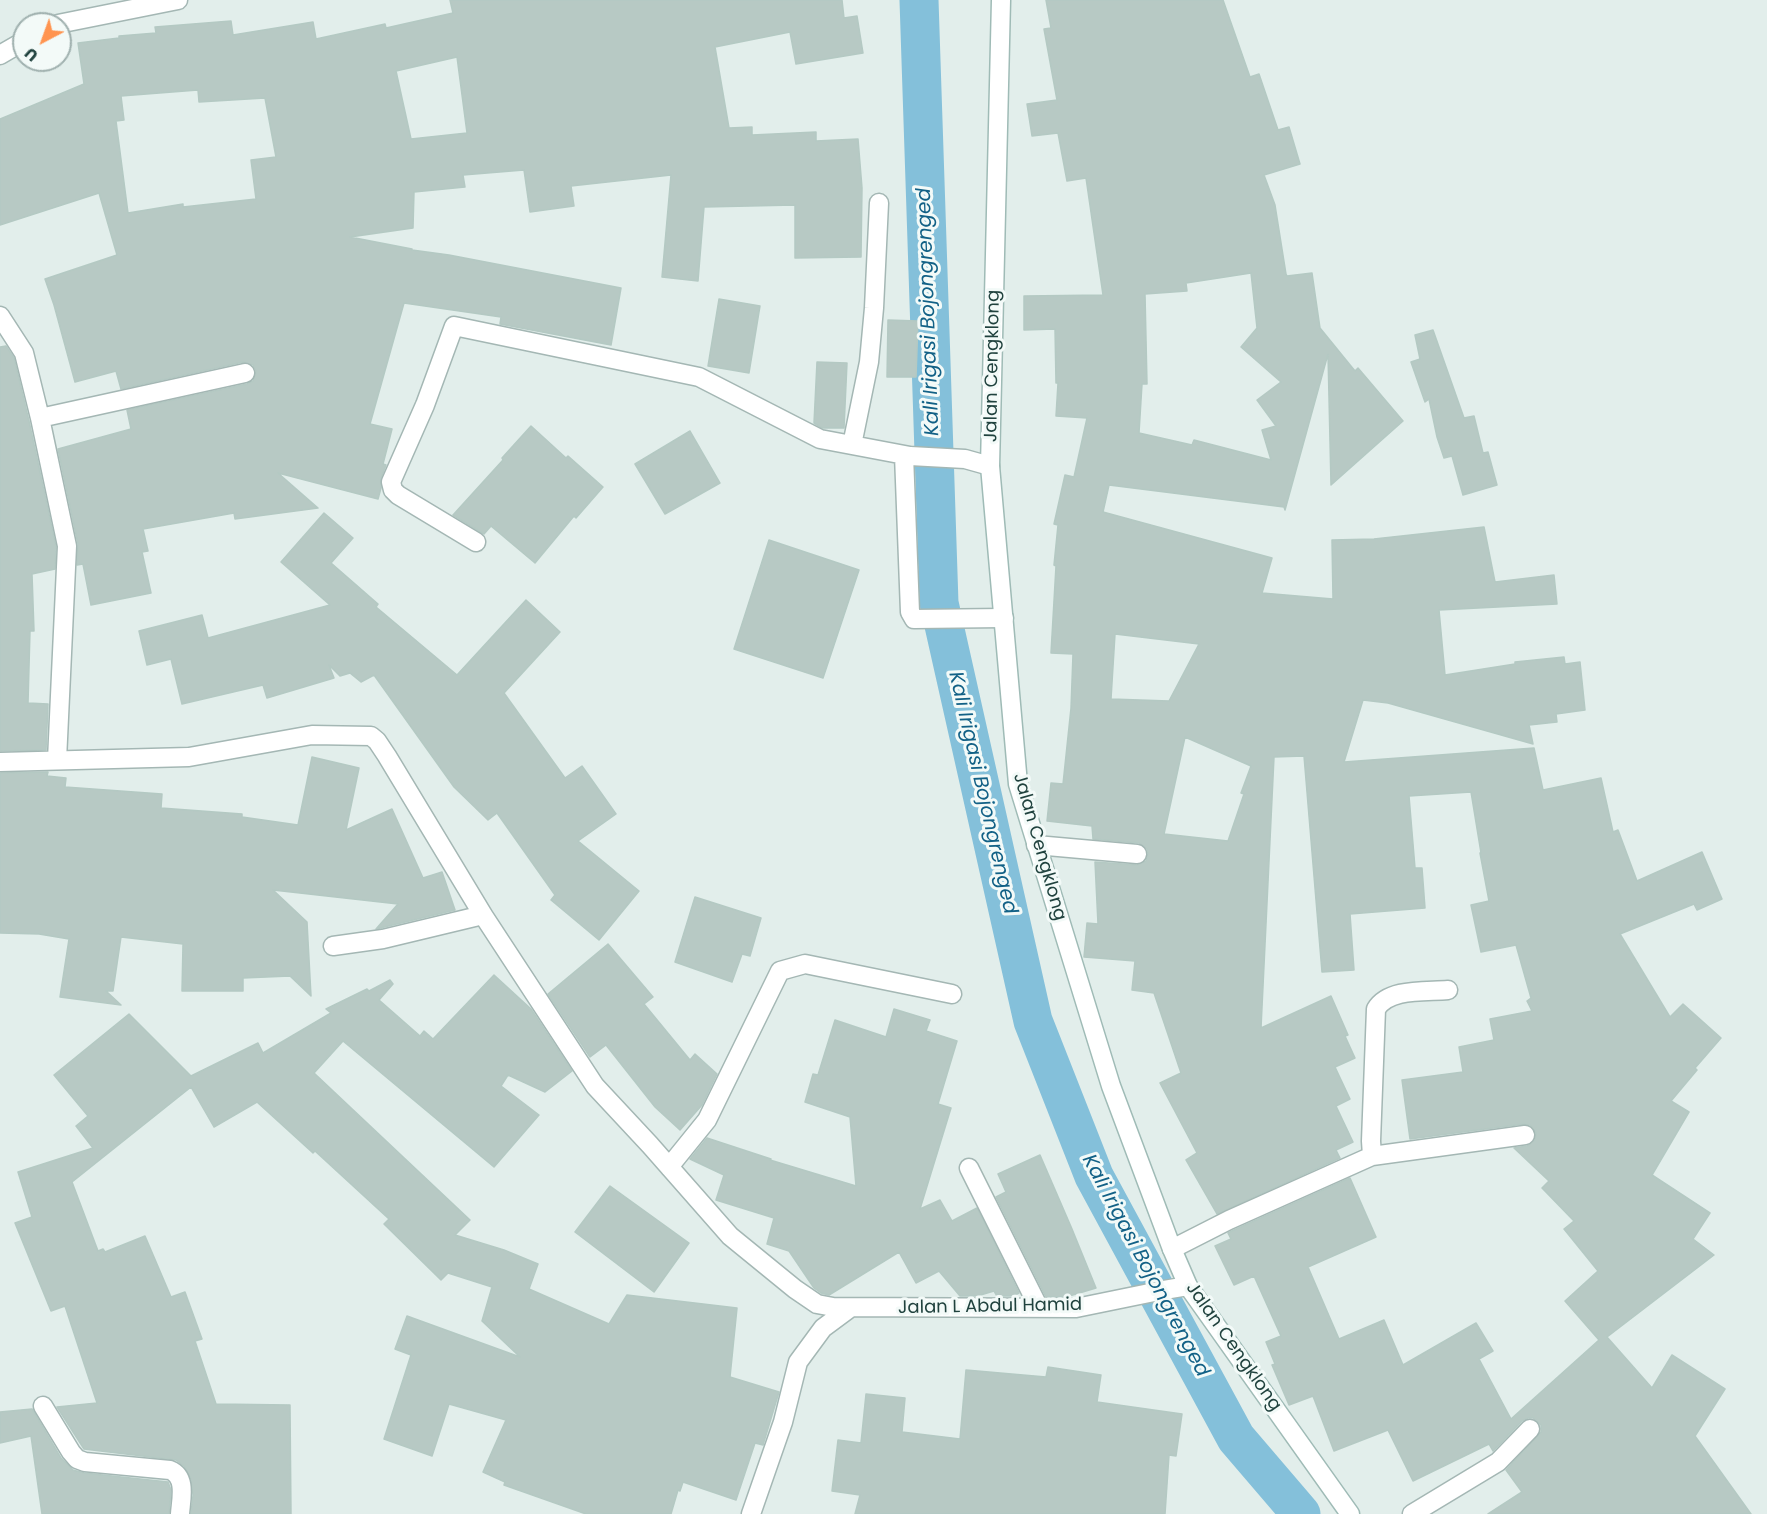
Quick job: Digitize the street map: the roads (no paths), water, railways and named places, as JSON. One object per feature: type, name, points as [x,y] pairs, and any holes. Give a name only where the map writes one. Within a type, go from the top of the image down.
[{"type":"street","points":[[72,21],[178,0]]},
{"type":"street","name":"Jalan Cengklong","points":[[1001,0],[990,466],[1018,784],[1111,1086],[1188,1286],[1350,1514]]},
{"type":"street","points":[[852,445],[869,362],[879,202]]},
{"type":"street","points":[[0,316],[24,353],[67,546],[57,760]]},
{"type":"street","points":[[476,542],[398,495],[393,490],[391,482],[425,405],[454,326],[699,377],[820,439],[907,456],[965,459],[990,466]]},
{"type":"street","points":[[40,418],[245,373]]},
{"type":"street","points":[[907,456],[910,612],[914,619],[1004,618]]},
{"type":"street","name":"Jalan L Abdul Hamid","points":[[0,762],[189,757],[312,735],[367,735],[374,738],[483,915],[595,1086],[730,1236],[817,1304],[850,1308],[1076,1308],[1188,1286]]},
{"type":"street","points":[[1036,845],[1137,854]]},
{"type":"street","points":[[333,946],[383,939],[483,915]]},
{"type":"street","points":[[669,1167],[707,1120],[780,971],[805,964],[952,994]]},
{"type":"street","points":[[1372,1156],[1376,1009],[1380,1002],[1393,995],[1448,990]]},
{"type":"street","points":[[1172,1248],[1372,1156],[1525,1135]]},
{"type":"street","points":[[969,1168],[1039,1308]]},
{"type":"street","points":[[751,1514],[783,1422],[798,1362],[823,1328],[850,1308]]},
{"type":"street","points":[[43,1406],[77,1459],[170,1470],[176,1473],[180,1478],[182,1489],[180,1514]]},
{"type":"street","points":[[1412,1514],[1498,1462],[1530,1429]]},
{"type":"waterway","name":"Kali Irigasi Bojongrenged","points":[[919,0],[939,603],[1033,1021],[1094,1176],[1236,1438],[1301,1514]]}]
